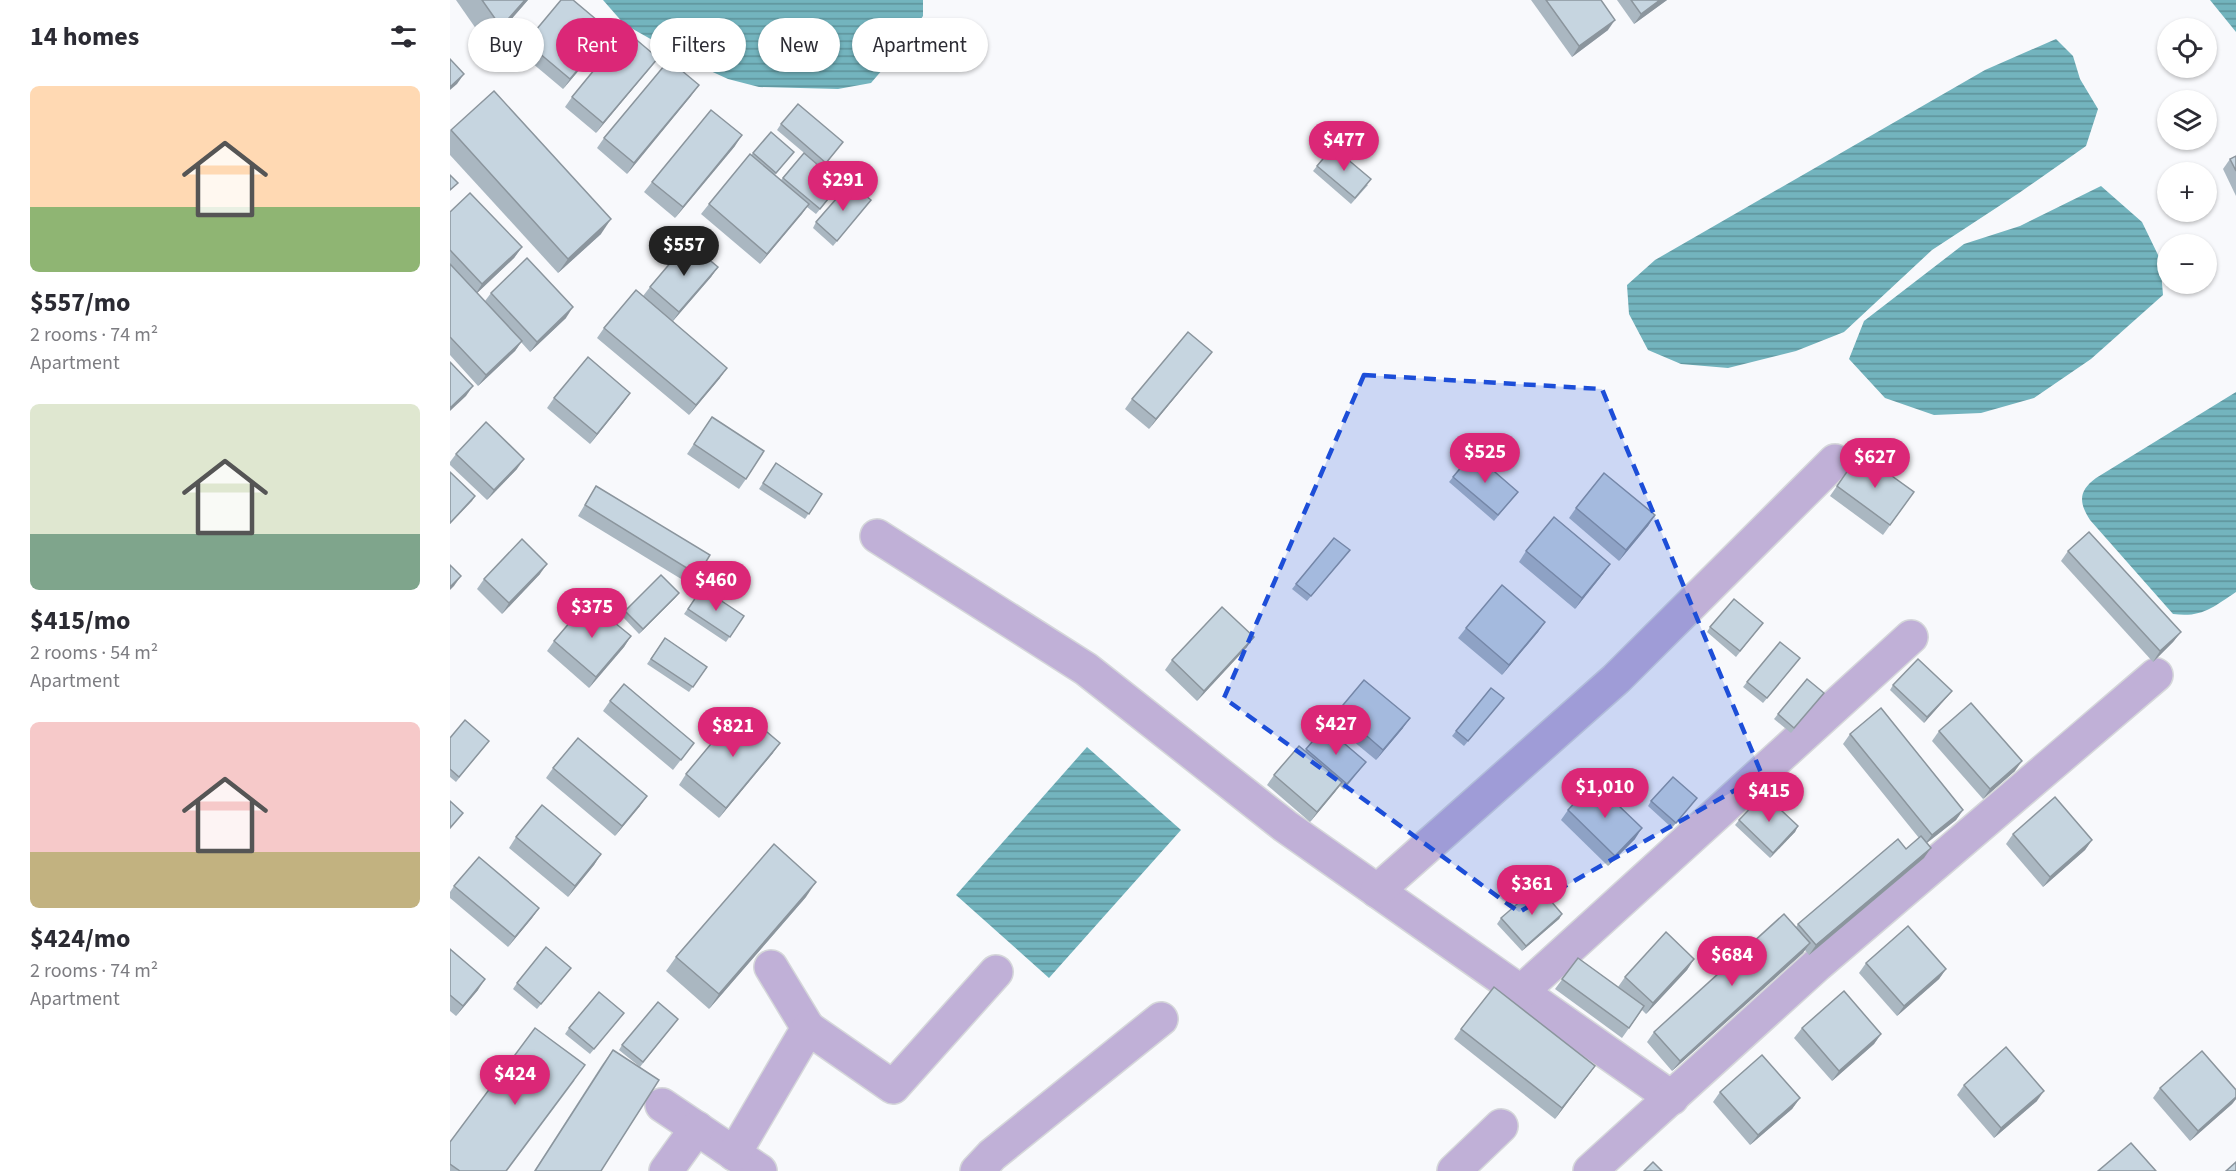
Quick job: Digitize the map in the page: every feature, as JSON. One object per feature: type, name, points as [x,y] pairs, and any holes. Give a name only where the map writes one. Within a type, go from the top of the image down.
[{"type":"street","points":[[1377,891],[1616,679],[1835,461]]},
{"type":"street","points":[[877,536],[1086,669],[1285,826],[1672,1098]]},
{"type":"street","points":[[1522,991],[1911,637]]},
{"type":"street","points":[[1590,1171],[1817,964],[2156,675]]},
{"type":"street","points":[[771,967],[808,1028],[893,1087],[996,972]]},
{"type":"street","points":[[976,1171],[992,1155],[1161,1019]]},
{"type":"street","points":[[662,1104],[747,1162],[808,1028]]},
{"type":"street","points":[[1454,1171],[1501,1126]]},
{"type":"street","points":[[666,1171],[697,1128]]},
{"type":"highlighted area","points":[[1364,375],[1602,389],[1762,775],[1519,912],[1224,698]]},
{"type":"water","points":[[603,0],[923,0],[922,18],[852,18],[852,72],[880,72],[871,83],[838,89],[759,87],[728,79],[713,72],[746,72],[746,18],[650,18],[650,39],[638,32],[638,18],[619,18]]},
{"type":"water","points":[[2210,0],[2236,0],[2236,32]]},
{"type":"water","points":[[2056,39],[2073,56],[2080,79],[2098,109],[2086,146],[1932,250],[1844,332],[1796,351],[1728,368],[1681,364],[1648,350],[1629,314],[1627,285],[1655,260],[1985,70]]},
{"type":"water","points":[[2101,186],[2142,222],[2157,253],[2157,294],[2163,295],[2091,359],[2034,398],[1981,413],[1934,415],[1885,398],[1849,359],[1864,321],[1964,244],[2020,226]]},
{"type":"water","points":[[2236,392],[2236,592],[2214,607],[2200,613],[2173,614],[2090,520],[2082,503],[2083,493],[2096,478]]},
{"type":"water","points":[[1087,747],[1181,830],[1049,978],[956,895]]},
{"type":"building","points":[[482,0],[525,0],[509,18],[495,18]]},
{"type":"building","points":[[561,0],[573,0],[594,18],[556,18],[556,67],[544,57],[544,20]]},
{"type":"building","points":[[1546,0],[1601,0],[1615,20],[1579,46]]},
{"type":"building","points":[[1631,0],[1660,0],[1641,14]]},
{"type":"building","points":[[638,41],[650,51],[650,67],[603,123],[572,97],[592,72],[638,72]]},
{"type":"building","points":[[450,59],[464,74],[450,87]]},
{"type":"building","points":[[562,72],[576,72],[570,79]]},
{"type":"building","points":[[659,72],[683,72],[699,85],[634,163],[604,138]]},
{"type":"building","points":[[494,91],[611,219],[568,259],[451,130]]},
{"type":"building","points":[[798,104],[843,142],[826,163],[781,124]]},
{"type":"building","points":[[711,110],[742,135],[683,207],[652,182]]},
{"type":"building","points":[[771,132],[794,152],[776,173],[753,153]]},
{"type":"building","points":[[1333,147],[1371,179],[1355,198],[1317,166]]},
{"type":"building","points":[[804,153],[840,184],[820,209],[783,178]]},
{"type":"building","points":[[750,154],[809,204],[767,254],[709,204]]},
{"type":"building","points":[[2236,156],[2236,171],[2230,159]]},
{"type":"building","points":[[450,175],[458,183],[450,190]]},
{"type":"building","points":[[850,183],[871,200],[837,241],[816,222]]},
{"type":"building","points":[[470,193],[522,247],[482,284],[450,250],[450,212]]},
{"type":"building","points":[[688,242],[718,267],[679,312],[650,287]]},
{"type":"building","points":[[527,258],[573,307],[537,342],[491,293]]},
{"type":"building","points":[[450,264],[522,341],[486,375],[450,337]]},
{"type":"building","points":[[636,290],[727,368],[696,405],[604,328]]},
{"type":"building","points":[[1188,332],[1212,352],[1156,419],[1132,399]]},
{"type":"building","points":[[588,357],[630,393],[597,434],[554,398]]},
{"type":"building","points":[[450,362],[473,386],[450,408]]},
{"type":"building","points":[[712,417],[764,451],[746,479],[694,444]]},
{"type":"building","points":[[486,422],[524,459],[494,490],[456,454]]},
{"type":"building","points":[[1473,453],[1518,492],[1498,515],[1453,477]]},
{"type":"building","points":[[1860,453],[1914,492],[1890,525],[1837,486]]},
{"type":"building","points":[[776,463],[822,494],[809,514],[763,483]]},
{"type":"building","points":[[450,472],[475,496],[450,523]]},
{"type":"building","points":[[1604,473],[1655,515],[1626,550],[1576,508]]},
{"type":"building","points":[[596,486],[710,555],[698,575],[585,505]]},
{"type":"building","points":[[1554,517],[1610,564],[1582,598],[1526,551]]},
{"type":"building","points":[[2089,532],[2181,632],[2160,651],[2068,551]]},
{"type":"building","points":[[1334,538],[1350,550],[1311,596],[1296,584]]},
{"type":"building","points":[[522,539],[547,564],[509,603],[484,579]]},
{"type":"building","points":[[450,565],[461,576],[450,587]]},
{"type":"building","points":[[661,575],[679,593],[643,629],[625,611]]},
{"type":"building","points":[[1502,585],[1545,622],[1509,665],[1466,628]]},
{"type":"building","points":[[702,588],[744,616],[730,637],[688,609]]},
{"type":"building","points":[[1734,599],[1763,623],[1740,651],[1710,627]]},
{"type":"building","points":[[588,601],[631,636],[596,677],[554,641]]},
{"type":"building","points":[[1222,607],[1254,637],[1204,691],[1172,660]]},
{"type":"building","points":[[665,638],[707,667],[693,687],[651,659]]},
{"type":"building","points":[[1780,642],[1800,658],[1767,698],[1747,682]]},
{"type":"building","points":[[1918,659],[1952,691],[1927,717],[1893,685]]},
{"type":"building","points":[[1807,679],[1824,693],[1794,728],[1778,714]]},
{"type":"building","points":[[1364,680],[1410,718],[1383,750],[1338,711]]},
{"type":"building","points":[[624,684],[694,743],[681,760],[610,701]]},
{"type":"building","points":[[1491,688],[1504,698],[1468,741],[1456,731]]},
{"type":"building","points":[[1971,703],[2022,761],[1990,789],[1939,731]]},
{"type":"building","points":[[1881,708],[1963,810],[1932,835],[1850,734]]},
{"type":"building","points":[[740,709],[780,743],[726,808],[686,774]]},
{"type":"building","points":[[465,720],[489,741],[459,777],[450,769],[450,738]]},
{"type":"building","points":[[1325,727],[1366,762],[1347,784],[1306,749]]},
{"type":"building","points":[[578,738],[647,796],[622,826],[553,768]]},
{"type":"building","points":[[1299,746],[1342,782],[1317,812],[1274,775]]},
{"type":"building","points":[[1673,777],[1697,798],[1676,823],[1651,801]]},
{"type":"building","points":[[1594,782],[1642,828],[1615,856],[1568,810]]},
{"type":"building","points":[[1764,794],[1798,826],[1773,853],[1739,820]]},
{"type":"building","points":[[2055,797],[2092,840],[2050,877],[2013,834]]},
{"type":"building","points":[[450,801],[463,813],[450,828]]},
{"type":"building","points":[[542,805],[601,854],[575,886],[516,837]]},
{"type":"building","points":[[1921,836],[1931,848],[1816,945],[1798,924],[1898,839],[1906,849]]},
{"type":"building","points":[[774,844],[816,882],[719,994],[676,957]]},
{"type":"building","points":[[479,857],[539,908],[515,937],[454,886]]},
{"type":"building","points":[[1538,886],[1562,914],[1526,946],[1501,918]]},
{"type":"building","points":[[1784,914],[1810,943],[1680,1061],[1654,1032]]},
{"type":"building","points":[[1908,926],[1946,969],[1904,1006],[1866,963]]},
{"type":"building","points":[[1666,932],[1694,959],[1653,1003],[1625,977]]},
{"type":"building","points":[[546,947],[571,968],[541,1004],[517,983]]},
{"type":"building","points":[[450,949],[485,979],[463,1006],[450,995]]},
{"type":"building","points":[[1578,958],[1644,1006],[1629,1028],[1562,979]]},
{"type":"building","points":[[1494,987],[1595,1066],[1562,1108],[1461,1029]]},
{"type":"building","points":[[1844,991],[1881,1034],[1839,1071],[1802,1028]]},
{"type":"building","points":[[599,992],[624,1013],[594,1049],[569,1028]]},
{"type":"building","points":[[658,1002],[678,1019],[643,1062],[622,1045]]},
{"type":"building","points":[[535,1028],[585,1065],[506,1171],[460,1171],[450,1164],[450,1142]]},
{"type":"building","points":[[2006,1047],[2044,1091],[2001,1128],[1964,1085]]},
{"type":"building","points":[[613,1050],[659,1080],[601,1171],[535,1171]]},
{"type":"building","points":[[2202,1051],[2236,1090],[2236,1097],[2198,1131],[2160,1088]]},
{"type":"building","points":[[1762,1055],[1800,1098],[1758,1135],[1720,1092]]},
{"type":"building","points":[[2131,1143],[2156,1171],[2098,1171]]},
{"type":"building","points":[[1653,1162],[1662,1171],[1644,1171]]},
{"type":"building","points":[[2236,1162],[2236,1171],[2226,1171]]}]
